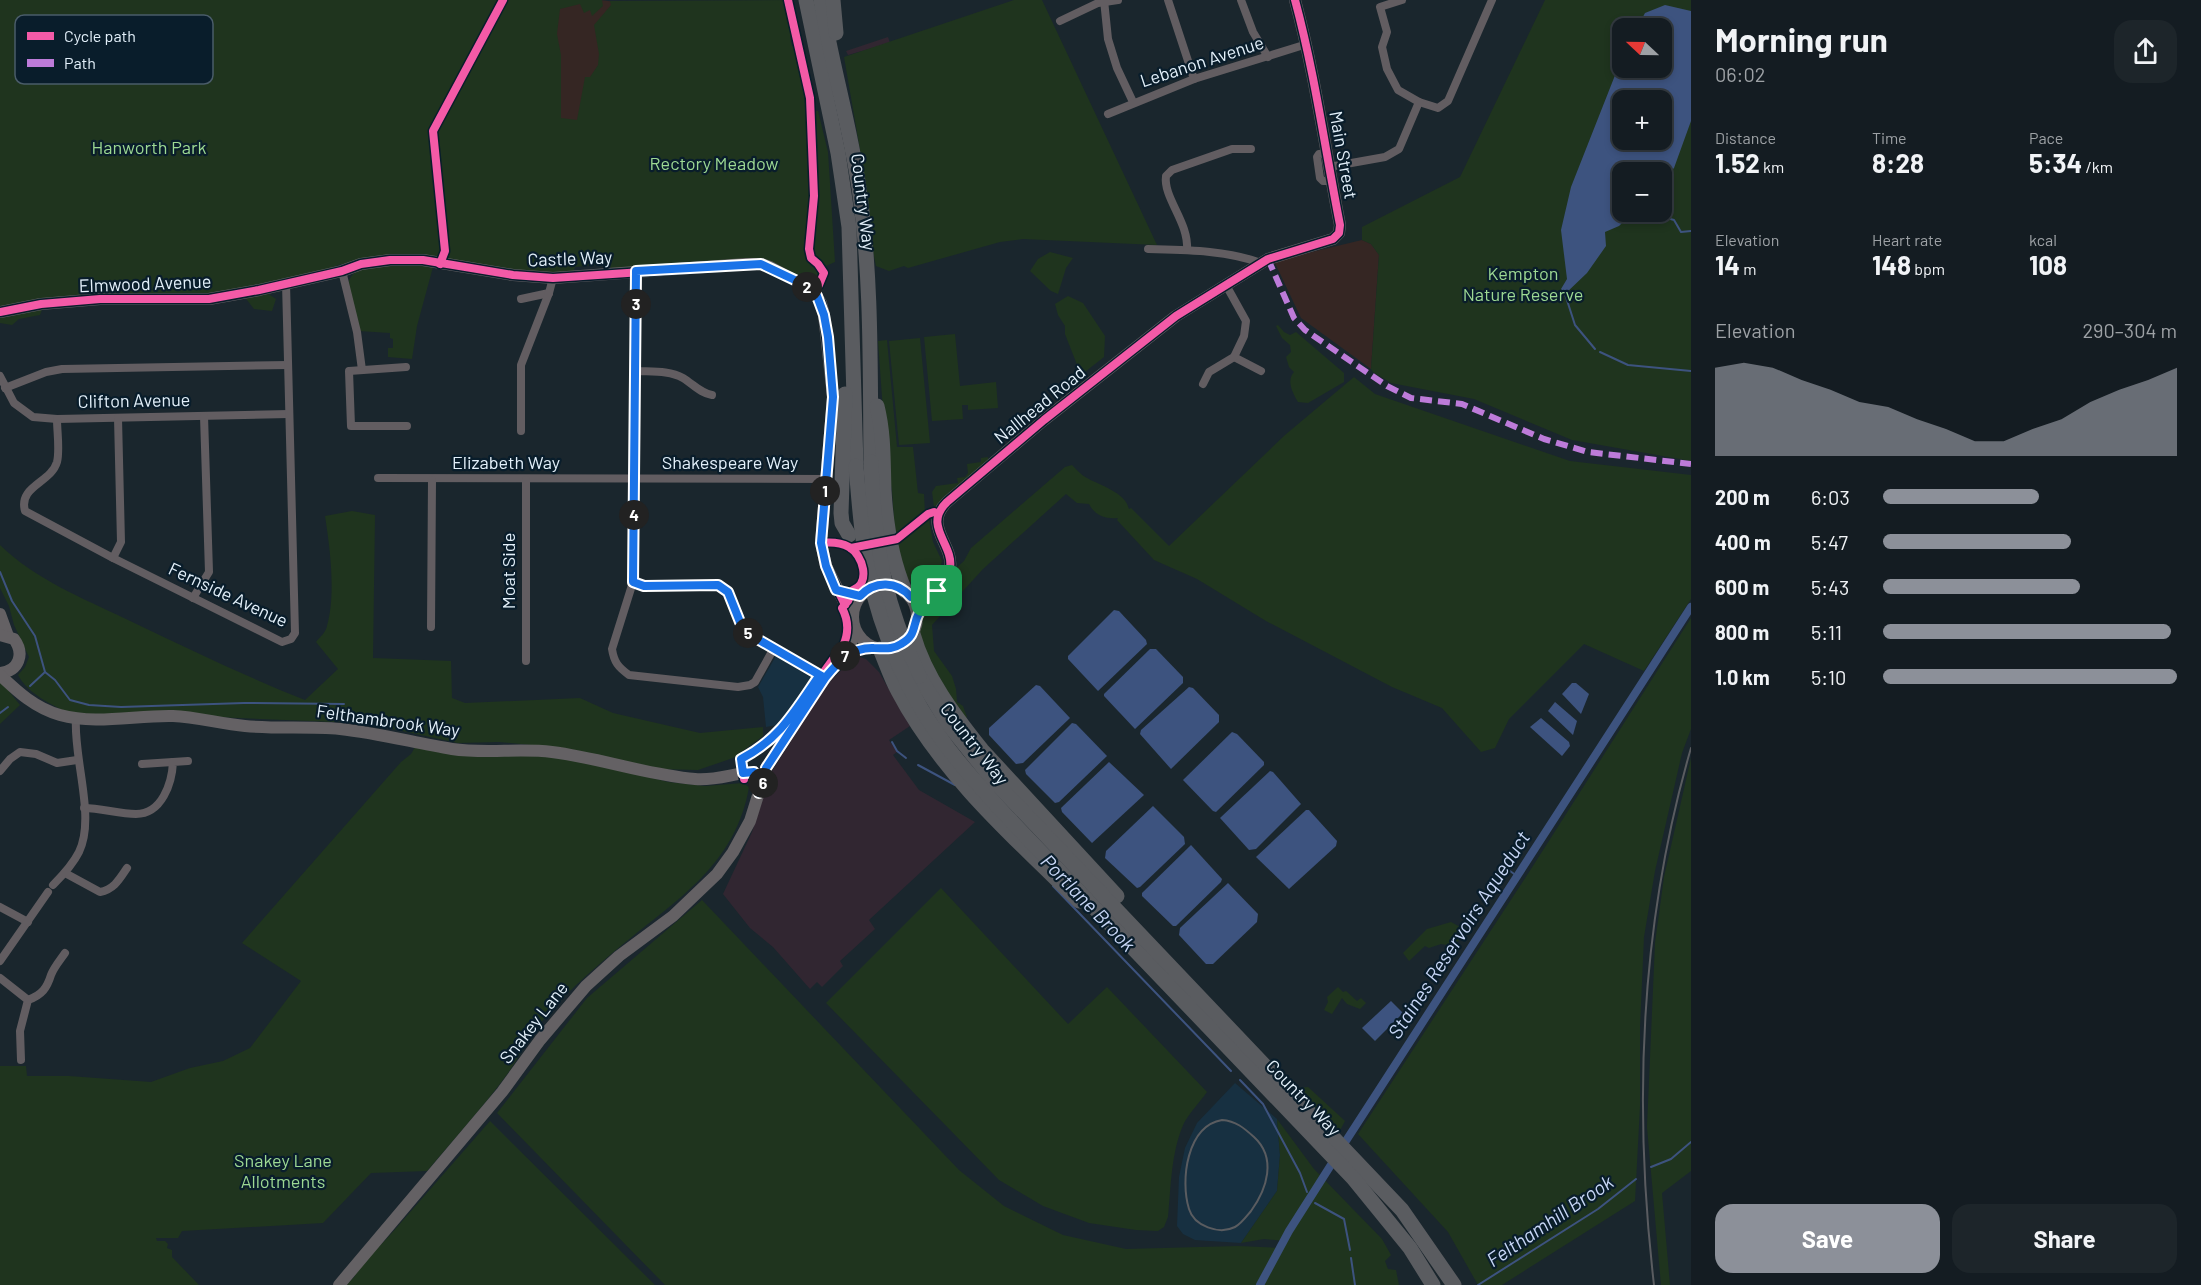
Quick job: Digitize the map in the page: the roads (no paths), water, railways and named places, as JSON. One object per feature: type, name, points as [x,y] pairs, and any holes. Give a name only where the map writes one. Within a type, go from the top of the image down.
[{"type":"highway","points":[[797,0],[829,114]]},
{"type":"highway","name":"Country Way","points":[[806,0],[847,209],[864,464],[882,570],[896,620],[919,676],[948,724],[993,780],[1205,1002],[1359,1175],[1433,1285]]},
{"type":"highway","name":"Country Way","points":[[821,0],[826,33],[850,138],[864,227],[870,387],[861,529],[868,572],[878,610],[909,685],[938,733],[970,774],[1113,929],[1359,1175],[1402,1210],[1454,1285]]},
{"type":"highway","points":[[833,0],[850,138]]},
{"type":"highway","points":[[849,535],[842,523],[841,513],[846,358],[852,301]]},
{"type":"highway","points":[[870,387],[881,420],[889,540],[896,569],[908,594]]},
{"type":"highway","points":[[913,634],[918,652],[934,682],[963,727],[1113,892],[1205,1002]]},
{"type":"highway","points":[[877,648],[897,690],[938,752],[982,803],[1035,858],[1084,906],[1113,929]]},
{"type":"street","points":[[1060,21],[1104,1],[1118,0]]},
{"type":"street","points":[[1168,0],[1194,79]]},
{"type":"street","points":[[1241,0],[1253,32],[1268,57]]},
{"type":"street","name":"Main Street","points":[[1261,263],[1336,237],[1339,233],[1340,225],[1307,44],[1295,0]]},
{"type":"street","points":[[1402,0],[1379,4],[1387,32],[1382,47],[1387,69],[1398,90],[1419,102],[1438,108],[1448,101],[1492,0]]},
{"type":"street","points":[[1104,1],[1108,39],[1117,68],[1133,102]]},
{"type":"street","name":"Lebanon Avenue","points":[[1108,114],[1194,79],[1307,44]]},
{"type":"street","points":[[1329,167],[1385,157],[1399,149],[1419,102]]},
{"type":"street","points":[[1187,250],[1186,233],[1166,185],[1166,176],[1172,170],[1232,149],[1251,148]]},
{"type":"street","name":"Main Street","points":[[1327,153],[1319,154],[1317,157],[1320,178],[1323,181],[1331,181]]},
{"type":"street","points":[[1149,249],[1187,250],[1245,257],[1261,263]]},
{"type":"street","name":"Castle Way","points":[[361,264],[390,260],[423,260],[513,275],[553,278],[761,264],[812,290],[821,303],[828,337],[833,397],[826,479]]},
{"type":"street","name":"Nallhead Road","points":[[918,615],[944,582],[951,566],[937,523],[942,508],[1176,316],[1261,263]]},
{"type":"street","name":"Elmwood Avenue","points":[[0,312],[41,304],[100,299],[209,299],[342,271],[361,264]]},
{"type":"street","points":[[342,271],[357,332],[362,370]]},
{"type":"street","points":[[636,271],[633,582],[612,649],[614,659],[618,667],[629,675],[738,687],[755,682],[774,648]]},
{"type":"street","points":[[521,431],[521,365],[553,278]]},
{"type":"street","name":"Fernside Avenue","points":[[57,419],[57,462],[53,470],[25,496],[22,503],[25,511],[113,558],[282,642],[291,639],[295,633],[286,283]]},
{"type":"street","points":[[1203,384],[1209,372],[1234,357],[1244,336],[1246,321],[1226,285]]},
{"type":"street","points":[[521,299],[549,293]]},
{"type":"street","points":[[1234,357],[1261,370]]},
{"type":"street","points":[[5,388],[46,372],[62,369],[288,365]]},
{"type":"street","points":[[406,368],[349,372],[351,426],[407,426]]},
{"type":"street","points":[[635,371],[666,372],[681,377],[708,395],[702,404]]},
{"type":"street","name":"Clifton Avenue","points":[[0,376],[14,403],[33,417],[57,419],[289,414]]},
{"type":"street","points":[[193,598],[209,572],[204,416]]},
{"type":"street","points":[[113,558],[121,542],[118,418]]},
{"type":"street","name":"Elizabeth Way","points":[[378,478],[634,479]]},
{"type":"street","name":"Shakespeare Way","points":[[634,479],[826,479]]},
{"type":"street","points":[[826,479],[821,543],[826,566],[862,640],[877,648]]},
{"type":"street","points":[[431,627],[432,480]]},
{"type":"street","name":"Moat Side","points":[[526,480],[526,661]]},
{"type":"street","points":[[633,582],[644,586],[718,585],[728,592],[747,633],[825,678]]},
{"type":"street","points":[[760,770],[762,758],[790,729],[850,645],[860,596],[874,586],[886,584],[908,594],[937,591]]},
{"type":"street","points":[[836,590],[860,596]]},
{"type":"street","points":[[841,658],[854,651],[899,646],[913,634],[918,615],[908,594]]},
{"type":"street","points":[[0,614],[4,636],[14,639],[20,651],[18,663],[3,673]]},
{"type":"street","name":"Felthambrook Way","points":[[3,673],[20,695],[41,708],[76,718],[176,716],[245,726],[339,729],[454,749],[515,749],[553,752],[695,779],[727,777],[760,770]]},
{"type":"street","points":[[0,961],[79,852],[85,829],[77,760],[76,718]]},
{"type":"street","points":[[0,771],[10,759],[20,752],[36,754],[57,763],[77,760]]},
{"type":"street","points":[[142,764],[188,761]]},
{"type":"street","points":[[84,808],[102,808],[135,814],[145,813],[154,808],[170,786],[173,762]]},
{"type":"street","name":"Snakey Lane","points":[[339,1285],[502,1092],[540,1040],[586,986],[619,956],[673,916],[717,874],[733,852],[750,821],[759,793],[760,770]]},
{"type":"street","points":[[65,873],[99,892],[109,890],[127,868]]},
{"type":"street","points":[[0,908],[28,922]]},
{"type":"street","points":[[21,1060],[20,1031],[28,1000],[44,991],[50,982],[51,974],[65,953]]},
{"type":"street","points":[[0,978],[28,1000]]},
{"type":"water","points":[[1665,5],[1691,11],[1691,121],[1672,170],[1672,162],[1612,162],[1612,222],[1623,222],[1605,232],[1606,246],[1587,273],[1565,294],[1561,289],[1567,279],[1561,230],[1571,187],[1614,78],[1672,78],[1672,18],[1642,18],[1645,13]]},
{"type":"water","points":[[1114,610],[1119,611],[1146,640],[1147,644],[1098,691],[1068,659],[1068,656]]},
{"type":"water","points":[[1150,649],[1156,649],[1183,677],[1183,683],[1135,729],[1104,694]]},
{"type":"water","points":[[1572,683],[1576,683],[1589,694],[1581,714],[1562,694]]},
{"type":"water","points":[[1036,685],[1040,686],[1070,718],[1023,763],[1016,764],[989,735],[989,728]]},
{"type":"water","points":[[1189,687],[1193,688],[1219,715],[1219,722],[1171,769],[1140,734],[1141,730]]},
{"type":"water","points":[[1555,702],[1577,721],[1573,735],[1548,711]]},
{"type":"water","points":[[1541,718],[1569,742],[1570,746],[1562,756],[1530,727]]},
{"type":"water","points":[[1072,723],[1076,724],[1107,756],[1059,802],[1055,803],[1026,774],[1025,770]]},
{"type":"water","points":[[1232,732],[1237,734],[1264,762],[1264,765],[1216,812],[1183,780]]},
{"type":"water","points":[[1109,762],[1144,795],[1092,843],[1062,812],[1061,808]]},
{"type":"water","points":[[1270,771],[1301,804],[1256,849],[1249,850],[1220,818]]},
{"type":"water","points":[[1153,806],[1184,837],[1185,844],[1137,888],[1105,858],[1106,851]]},
{"type":"water","points":[[1306,810],[1309,810],[1337,841],[1336,846],[1289,889],[1256,857]]},
{"type":"water","points":[[1191,845],[1222,879],[1176,926],[1173,926],[1142,896],[1142,893]]},
{"type":"water","points":[[1228,883],[1258,914],[1257,922],[1213,964],[1206,964],[1179,935],[1180,928]]},
{"type":"water","points":[[1391,1001],[1403,1013],[1375,1041],[1362,1028]]},
{"type":"waterway","points":[[1672,219],[1681,232],[1691,231]]},
{"type":"waterway","points":[[1565,294],[1575,325],[1595,349]]},
{"type":"waterway","points":[[1600,352],[1628,365],[1691,371]]},
{"type":"waterway","points":[[0,572],[12,601],[35,636],[45,672]]},
{"type":"waterway","name":"Staines Reservoirs Aqueduct","points":[[1342,1147],[1691,607]]},
{"type":"waterway","points":[[30,686],[45,672],[55,680],[70,700],[89,705],[121,707],[244,703],[344,704]]},
{"type":"waterway","points":[[0,713],[8,707]]},
{"type":"waterway","name":"Portlane Brook","points":[[892,742],[897,751],[906,758]]},
{"type":"waterway","name":"Portlane Brook","points":[[918,765],[955,785]]},
{"type":"waterway","points":[[1510,871],[1517,876]]},
{"type":"waterway","name":"Portlane Brook","points":[[1053,886],[1231,1071]]},
{"type":"waterway","name":"Portlane Brook","points":[[1240,1080],[1263,1104],[1300,1173],[1307,1192]]},
{"type":"waterway","name":"Felthamhill Brook","points":[[1651,1167],[1671,1159],[1691,1142]]},
{"type":"waterway","name":"Staines Reservoirs Aqueduct","points":[[1260,1285],[1289,1231],[1336,1157]]},
{"type":"waterway","name":"Felthamhill Brook","points":[[1478,1285],[1598,1209],[1636,1179]]},
{"type":"waterway","name":"Portlane Brook","points":[[1315,1203],[1344,1219],[1350,1250]]},
{"type":"waterway","name":"Portlane Brook","points":[[1351,1258],[1355,1285]]},
{"type":"railway","points":[[1654,1285],[1647,1217],[1644,1150],[1643,1082],[1646,1015],[1651,947],[1661,880],[1674,814],[1691,748]]},
{"type":"railway","points":[[1222,1120],[1236,1123],[1254,1137],[1261,1145],[1267,1164],[1265,1183],[1251,1211],[1237,1226],[1222,1230],[1208,1227],[1196,1220],[1189,1209],[1185,1184],[1189,1156],[1194,1143],[1210,1124],[1222,1120]]},
{"type":"park label","name":"Hanworth Park","points":[[149,148]]},
{"type":"park label","name":"Rectory Meadow","points":[[714,164]]},
{"type":"park label","name":"Kempton Nature Reserve","points":[[1523,284]]},
{"type":"park label","name":"Snakey Lane Allotments","points":[[283,1171]]}]
